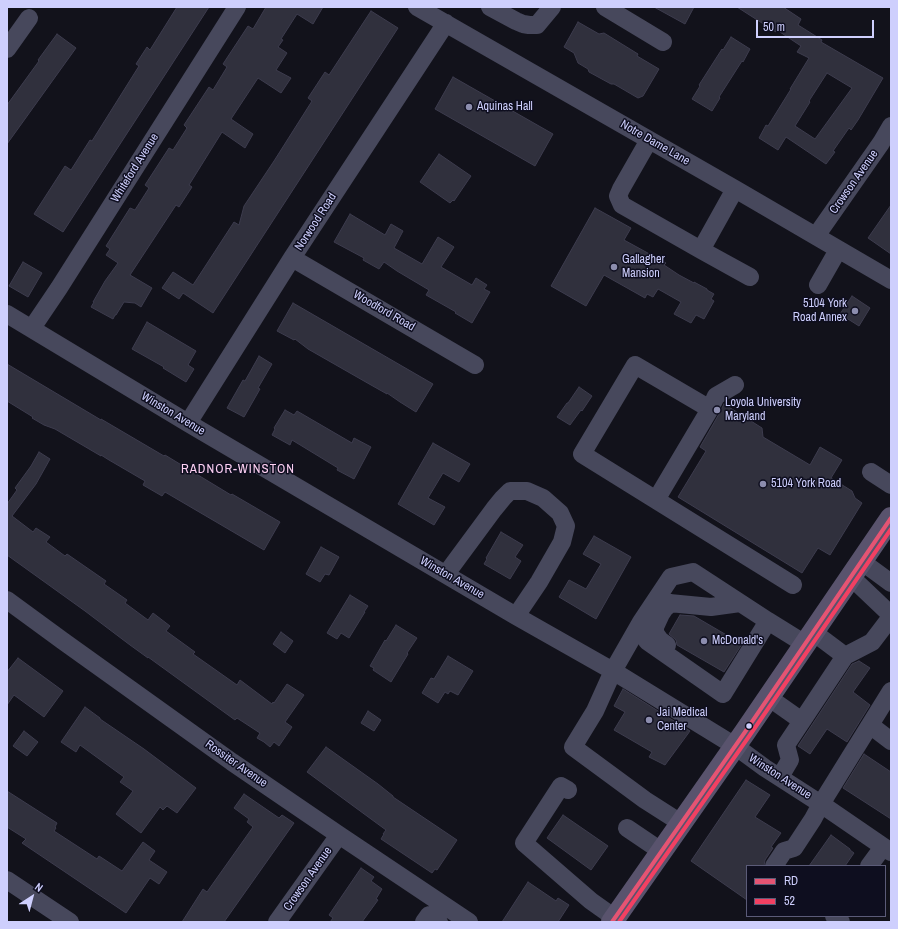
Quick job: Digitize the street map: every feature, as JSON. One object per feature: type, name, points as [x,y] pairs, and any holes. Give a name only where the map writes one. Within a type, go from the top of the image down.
[{"type":"main road","points":[[614,920],[891,518]]},
{"type":"street","name":"Whiteford Avenue","points":[[32,328],[237,7]]},
{"type":"street","name":"Notre Dame Lane","points":[[417,7],[891,280]]},
{"type":"street","points":[[490,7],[516,21],[529,25],[537,25],[552,7]]},
{"type":"street","points":[[605,7],[663,42]]},
{"type":"street","points":[[7,49],[29,18]]},
{"type":"street","name":"Norwood Road","points":[[188,423],[292,258],[446,24]]},
{"type":"street","name":"Crowson Avenue","points":[[816,236],[881,143],[891,126]]},
{"type":"street","points":[[649,140],[621,188],[618,196],[622,205],[750,277]]},
{"type":"street","points":[[701,250],[735,189]]},
{"type":"street","points":[[818,285],[838,250]]},
{"type":"street","name":"Woodford Road","points":[[292,258],[475,365]]},
{"type":"street","name":"Winston Avenue","points":[[7,314],[188,423],[516,616],[613,671],[735,746],[887,850]]},
{"type":"street","points":[[710,409],[635,365],[582,454],[793,585]]},
{"type":"street","points":[[656,500],[710,409],[716,396],[735,385]]},
{"type":"street","points":[[871,472],[891,485]]},
{"type":"street","points":[[446,574],[494,509],[510,491],[527,491],[543,498],[560,513],[566,526],[562,542],[539,582],[516,616]]},
{"type":"street","points":[[856,569],[891,583]]},
{"type":"street","points":[[780,777],[790,760],[786,746],[845,656],[872,642],[891,616],[856,569]]},
{"type":"street","points":[[681,823],[645,800],[574,748],[595,711],[613,671],[641,622],[663,602],[671,577],[693,572],[768,621],[809,638],[845,656]]},
{"type":"street","name":"Rossiter Avenue","points":[[7,600],[232,762],[469,922]]},
{"type":"street","points":[[663,602],[711,606],[740,603]]},
{"type":"street","points":[[663,602],[665,608],[655,627],[655,633],[660,640],[730,683]]},
{"type":"street","points":[[641,622],[647,641],[723,694],[768,621]]},
{"type":"street","points":[[775,865],[784,851],[794,848],[891,691]]},
{"type":"street","points":[[768,697],[802,720]]},
{"type":"street","points":[[870,725],[891,741]]},
{"type":"street","points":[[568,790],[561,786],[524,843],[614,920]]},
{"type":"street","points":[[627,828],[661,852]]},
{"type":"street","name":"Crowson Avenue","points":[[277,922],[339,835]]},
{"type":"street","points":[[870,865],[887,850]]},
{"type":"street","points":[[7,880],[58,919]]},
{"type":"street","points":[[424,922],[429,915],[439,922]]},
{"type":"building","points":[[177,7],[209,7],[63,232],[34,214],[65,166],[71,170],[90,140],[92,141],[139,66],[136,64],[147,47],[150,50]]},
{"type":"building","points":[[266,7],[323,7],[313,24],[297,14],[281,39],[283,40],[278,47],[287,53],[276,70],[291,78],[281,93],[258,78],[231,119],[253,134],[245,148],[222,132],[189,185],[192,187],[179,207],[176,205],[130,275],[152,288],[141,307],[135,303],[124,302],[113,319],[91,307],[105,281],[118,263],[106,255],[110,249],[106,246],[130,208],[135,210],[149,188],[145,185],[169,148],[173,150],[187,128],[184,125],[209,87],[213,90],[227,67],[223,64],[248,26],[253,29]]},
{"type":"building","points":[[654,7],[694,7],[685,24]]},
{"type":"building","points":[[737,7],[783,7],[801,19],[798,25],[822,40],[821,42],[883,78],[858,120],[851,130],[849,128],[826,164],[786,137],[778,150],[759,138],[766,125],[768,126],[809,58],[797,52],[801,46],[777,30],[776,32]],"holes":[[[827,73],[852,88],[815,139],[795,126]]]},
{"type":"building","points":[[371,11],[398,28],[213,313],[183,293],[179,299],[162,288],[173,272],[193,285],[234,222],[239,225],[244,206],[312,101],[308,98],[325,72],[329,75]]},
{"type":"building","points":[[578,22],[599,34],[604,33],[659,69],[643,96],[638,98],[589,72],[588,69],[578,63],[574,53],[564,47]]},
{"type":"building","points":[[57,34],[76,48],[7,144],[7,105]]},
{"type":"building","points":[[731,37],[750,49],[719,97],[720,98],[712,111],[692,99],[700,86],[699,85]]},
{"type":"building","points":[[453,77],[553,134],[535,166],[435,109]]},
{"type":"building","points":[[439,154],[471,176],[454,201],[453,200],[450,203],[420,182]]},
{"type":"building","points":[[891,205],[891,254],[868,238]]},
{"type":"building","name":"Gallagher Mansion","points":[[595,208],[631,228],[624,240],[666,263],[664,265],[679,275],[714,294],[711,299],[714,301],[704,319],[696,315],[691,323],[674,314],[681,302],[658,289],[653,297],[647,294],[645,298],[604,275],[586,306],[551,286]]},
{"type":"building","points":[[350,214],[385,235],[391,224],[403,231],[394,248],[422,264],[438,237],[454,247],[441,267],[472,285],[476,278],[487,285],[484,289],[490,292],[472,323],[426,295],[429,290],[384,262],[379,269],[363,260],[364,258],[334,242]]},
{"type":"building","points":[[23,262],[42,273],[28,297],[9,286]]},
{"type":"building","name":"5104 York Road Annex","points":[[852,296],[870,308],[859,326],[840,314]]},
{"type":"building","points":[[293,303],[433,384],[416,412],[387,393],[308,349],[295,339],[294,340],[277,331]]},
{"type":"building","points":[[147,322],[196,351],[188,365],[194,369],[186,382],[163,368],[164,367],[132,349]]},
{"type":"building","points":[[259,356],[272,364],[244,417],[227,408]]},
{"type":"building","points":[[7,364],[101,420],[164,456],[165,455],[231,495],[232,494],[280,522],[264,550],[165,492],[162,496],[143,485],[145,481],[55,429],[44,425],[7,401]]},
{"type":"building","points":[[579,387],[592,396],[570,425],[557,417]]},
{"type":"building","name":"5104 York Road","points":[[724,404],[762,428],[763,437],[810,465],[820,447],[842,460],[831,478],[852,491],[855,498],[862,503],[830,555],[818,548],[802,573],[678,497],[706,451],[700,447]]},
{"type":"building","points":[[285,410],[294,415],[297,411],[352,443],[354,438],[371,447],[354,479],[337,470],[338,468],[292,440],[290,445],[272,435],[275,429],[274,428]]},
{"type":"building","points":[[433,443],[470,464],[459,482],[443,473],[428,498],[445,507],[434,525],[398,504]]},
{"type":"building","points":[[39,452],[50,459],[36,484],[12,516],[33,532],[36,528],[50,537],[46,542],[65,556],[67,554],[106,581],[104,584],[127,600],[125,603],[148,620],[153,613],[170,626],[166,631],[195,652],[193,654],[237,685],[240,680],[272,704],[287,684],[304,695],[285,722],[292,727],[279,746],[274,742],[270,747],[257,738],[260,733],[237,718],[235,720],[7,555],[7,504],[17,490],[15,488]]},
{"type":"building","points":[[501,532],[523,545],[515,557],[521,561],[510,579],[484,564]]},
{"type":"building","points":[[594,536],[631,557],[596,619],[559,597],[569,580],[586,589],[601,564],[583,554]]},
{"type":"building","points":[[321,547],[339,557],[329,575],[325,574],[320,582],[306,574]]},
{"type":"building","points":[[350,595],[368,606],[349,638],[341,633],[337,639],[327,633]]},
{"type":"building","name":"McDonald's","points":[[680,615],[694,616],[742,644],[724,672],[677,645],[676,640],[669,634]]},
{"type":"building","points":[[396,625],[417,638],[391,682],[373,670],[374,668],[370,666],[385,640],[386,641]]},
{"type":"building","points":[[281,632],[293,641],[285,653],[273,644]]},
{"type":"building","points":[[448,656],[473,671],[458,695],[450,691],[448,694],[445,692],[438,703],[422,693],[431,678],[434,679]]},
{"type":"building","points":[[18,658],[63,691],[44,717],[14,695],[7,705],[7,672]]},
{"type":"building","points":[[859,661],[870,668],[853,692],[870,705],[847,742],[827,729],[810,754],[798,746],[852,664]]},
{"type":"building","name":"Jai Medical Center","points":[[623,689],[690,731],[665,765],[649,757],[652,752],[614,730],[625,712],[614,706]]},
{"type":"building","points":[[85,707],[196,788],[177,813],[167,806],[163,810],[160,807],[141,833],[116,814],[133,791],[120,782],[124,777],[80,745],[76,752],[61,742]]},
{"type":"building","points":[[368,711],[381,720],[374,731],[361,723]]},
{"type":"building","points":[[24,731],[38,742],[27,756],[13,746]]},
{"type":"building","points":[[326,747],[378,784],[393,797],[457,840],[437,870],[435,869],[432,873],[381,839],[386,830],[307,772]]},
{"type":"building","points":[[864,754],[891,772],[891,819],[843,788]]},
{"type":"building","points":[[746,780],[770,795],[755,817],[781,833],[771,847],[773,848],[765,860],[764,865],[746,865],[746,899],[691,861]]},
{"type":"building","points":[[7,791],[57,823],[54,831],[97,859],[99,856],[122,871],[143,842],[155,851],[149,860],[167,872],[159,884],[150,878],[126,913],[22,843],[26,839],[7,827]]},
{"type":"building","points":[[244,794],[279,818],[282,815],[294,823],[224,922],[182,922],[203,889],[207,892],[253,827],[247,822],[249,819],[234,808]]},
{"type":"building","points":[[563,815],[608,846],[591,870],[547,838]]},
{"type":"building","points":[[831,835],[854,853],[846,865],[810,865]]},
{"type":"building","points":[[361,868],[374,877],[371,881],[382,889],[376,899],[378,900],[362,922],[330,922],[333,918],[329,915]]},
{"type":"building","points":[[528,882],[556,901],[558,898],[569,905],[558,922],[502,922]]},
{"type":"transit line","name":"RD","points":[[612,922],[745,732],[891,518]]},
{"type":"transit line","name":"52","points":[[619,922],[750,735],[891,529]]},
{"type":"place","name":"Aquinas Hall","points":[[469,107]]},
{"type":"place","name":"Gallagher Mansion","points":[[614,267]]},
{"type":"place","name":"5104 York Road Annex","points":[[855,311]]},
{"type":"place","name":"Loyola University Maryland","points":[[717,410]]},
{"type":"place","name":"5104 York Road","points":[[763,484]]},
{"type":"place","name":"McDonald's","points":[[704,641]]},
{"type":"place","name":"Jai Medical Center","points":[[649,720]]},
{"type":"district","name":"RADNOR-WINSTON","points":[[238,470]]}]
